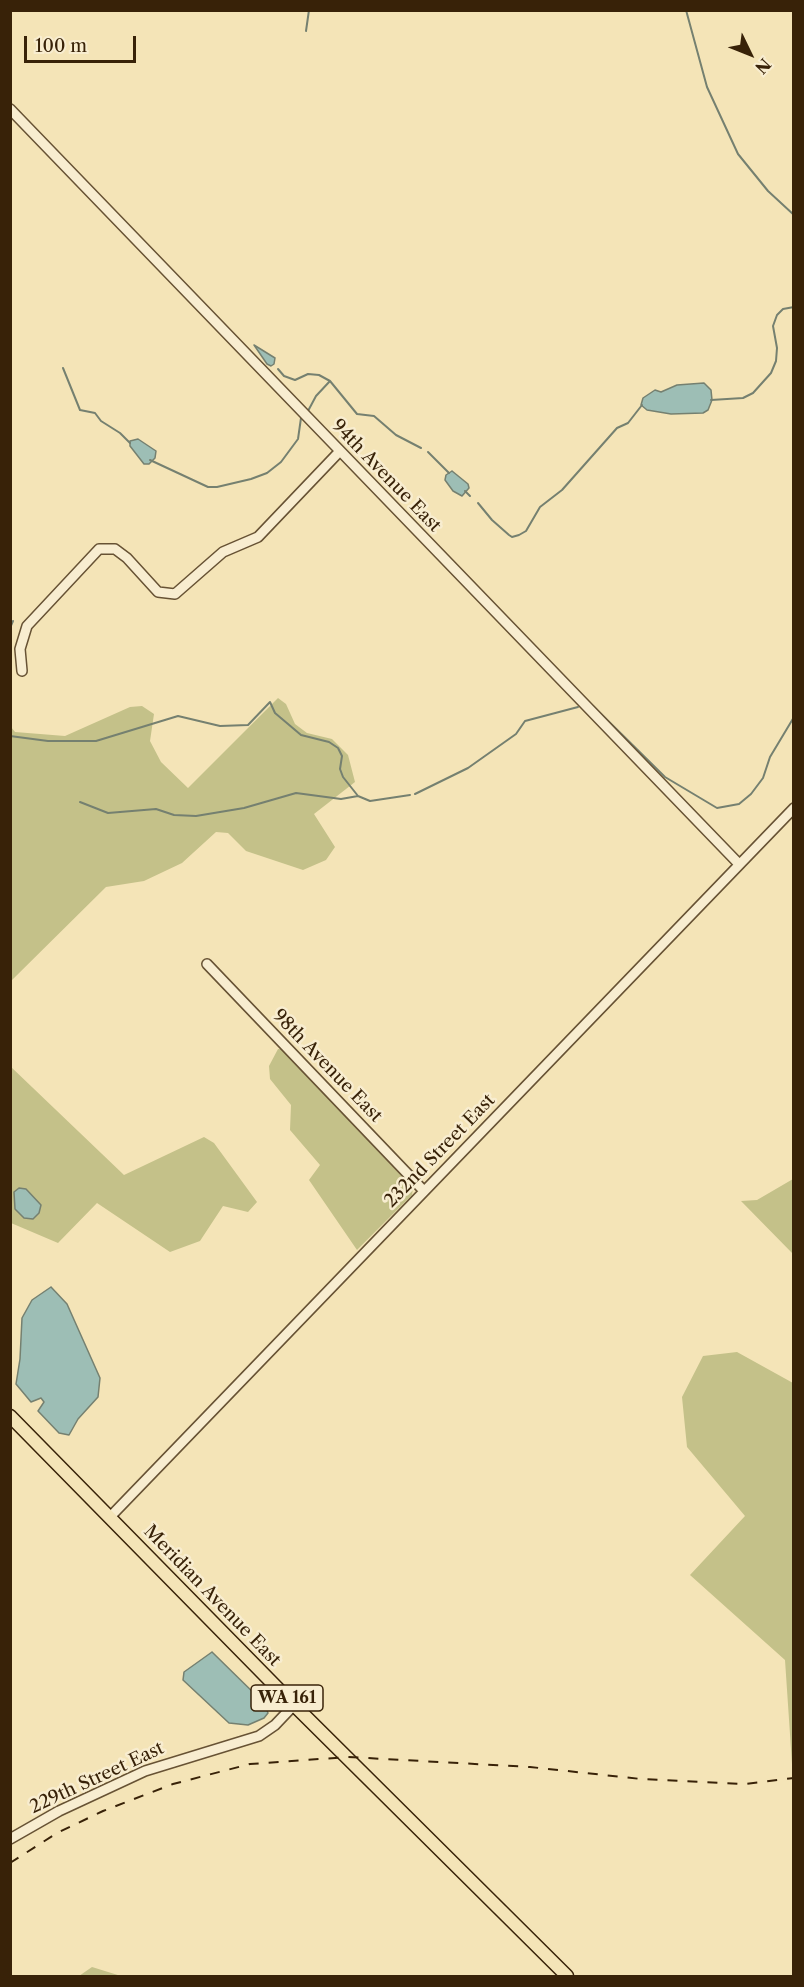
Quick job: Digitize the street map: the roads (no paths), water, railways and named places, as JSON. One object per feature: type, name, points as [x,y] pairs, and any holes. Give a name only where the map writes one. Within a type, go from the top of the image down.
[{"type":"main road","name":"Meridian Avenue East","points":[[10,1416],[294,1705],[567,1977]]},
{"type":"street","name":"94th Avenue East","points":[[10,109],[739,864]]},
{"type":"street","points":[[22,671],[20,649],[27,626],[89,558],[105,548],[122,553],[158,592],[172,595],[186,586],[223,552],[258,537],[340,452]]},
{"type":"street","name":"232nd Street East","points":[[110,1517],[794,807]]},
{"type":"street","name":"98th Avenue East","points":[[207,964],[424,1191]]},
{"type":"street","name":"229th Street East","points":[[10,1839],[59,1811],[145,1771],[259,1736],[275,1725],[294,1705]]},
{"type":"water","points":[[254,345],[275,358],[274,364],[271,366],[267,364]]},
{"type":"water","points":[[704,383],[711,390],[712,400],[708,410],[703,413],[671,414],[647,410],[641,405],[643,398],[655,390],[661,392],[677,385]]},
{"type":"water","points":[[138,439],[156,451],[155,458],[149,464],[144,464],[130,446],[130,441]]},
{"type":"water","points":[[452,471],[468,484],[469,488],[462,496],[453,491],[445,480],[446,475]]},
{"type":"water","points":[[19,1188],[26,1189],[41,1205],[39,1213],[33,1219],[24,1218],[15,1209],[14,1192]]},
{"type":"water","points":[[51,1287],[67,1304],[100,1378],[98,1397],[78,1419],[69,1435],[59,1433],[38,1411],[44,1402],[41,1398],[31,1402],[16,1384],[22,1318],[32,1300]]},
{"type":"water","points":[[212,1652],[264,1703],[268,1713],[264,1718],[248,1725],[229,1723],[183,1680],[184,1672]]},
{"type":"waterway","points":[[306,31],[309,10]]},
{"type":"waterway","points":[[686,10],[707,87],[738,154],[768,191],[794,215]]},
{"type":"waterway","points":[[711,400],[743,398],[753,393],[771,373],[776,361],[777,348],[773,326],[777,315],[783,309],[794,307]]},
{"type":"waterway","points":[[63,368],[80,410],[95,413],[101,421],[120,433],[130,443]]},
{"type":"waterway","points":[[278,369],[284,376],[295,380],[308,374],[319,375],[330,381],[357,414],[374,416],[396,435],[421,448]]},
{"type":"waterway","points":[[308,411],[316,396],[330,381]]},
{"type":"waterway","points":[[478,503],[492,520],[512,537],[526,531],[540,507],[562,490],[617,428],[628,423],[642,405]]},
{"type":"waterway","points":[[150,460],[208,487],[251,479],[267,473],[281,462],[298,439],[301,418]]},
{"type":"waterway","points":[[428,452],[449,473]]},
{"type":"waterway","points":[[465,491],[470,496]]},
{"type":"waterway","points":[[10,628],[13,621]]},
{"type":"waterway","points":[[10,736],[48,741],[96,741],[178,716],[220,726],[248,725],[270,702],[275,713],[301,735],[329,742],[338,748],[342,756],[340,769],[343,777],[358,796]]},
{"type":"waterway","points":[[593,706],[665,777],[717,808],[739,804],[751,794],[763,778],[770,757],[794,717]]},
{"type":"waterway","points":[[415,794],[468,768],[516,734],[525,721],[578,707]]},
{"type":"waterway","points":[[80,802],[108,813],[156,809],[174,815],[196,816],[244,808],[296,793],[341,799],[358,796],[370,801],[410,795]]},
{"type":"railway","points":[[10,1863],[57,1833],[103,1811],[173,1784],[250,1764],[348,1757],[530,1767],[641,1779],[745,1784],[794,1778]]}]
